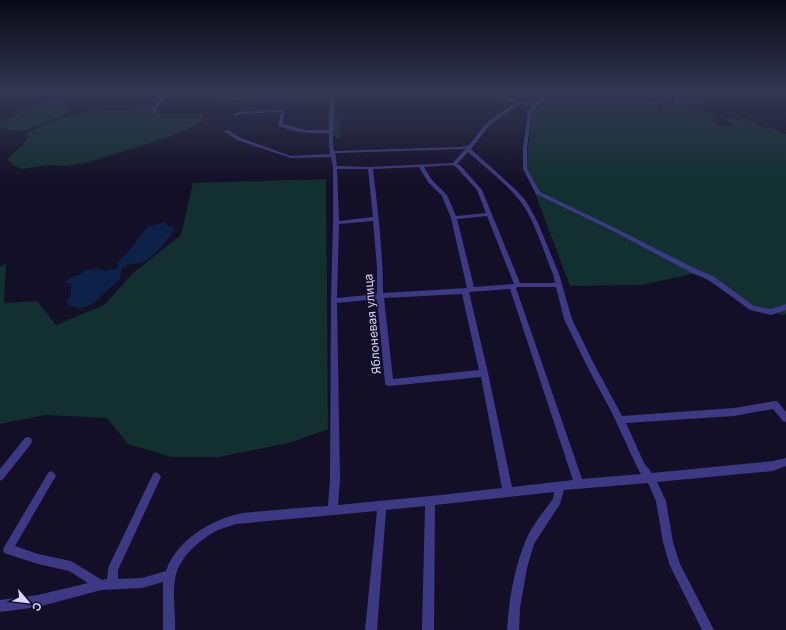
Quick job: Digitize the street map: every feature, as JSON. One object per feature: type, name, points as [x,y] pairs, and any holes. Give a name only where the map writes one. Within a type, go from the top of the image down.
[{"type":"street","points":[[280,123],[280,125],[301,132],[332,132]]},
{"type":"street","points":[[332,123],[331,144],[335,167],[336,223],[334,301],[335,480],[333,510]]},
{"type":"street","points":[[454,164],[489,123]]},
{"type":"street","points":[[528,123],[525,148],[525,169],[538,193],[611,228],[694,271],[711,278],[752,308],[771,312],[786,307]]},
{"type":"street","points":[[226,131],[239,139],[291,157],[469,148],[510,187],[523,201],[535,223],[556,274],[568,319],[620,420],[641,466],[651,479],[661,501],[668,542],[675,566],[707,629]]},
{"type":"street","points":[[335,167],[370,168],[454,164],[458,166],[479,190],[515,286],[579,484]]},
{"type":"street","points":[[421,166],[430,181],[444,195],[454,218],[508,492]]},
{"type":"street","name":"Яблоневая улица","points":[[370,168],[380,267],[380,296],[389,383],[484,373]]},
{"type":"street","points":[[454,218],[489,214]]},
{"type":"street","points":[[336,223],[375,219]]},
{"type":"street","points":[[334,301],[515,286],[559,285]]},
{"type":"street","points":[[620,420],[734,412],[775,405],[786,418]]},
{"type":"street","points":[[0,476],[28,441]]},
{"type":"street","points":[[169,630],[170,575],[173,565],[196,540],[217,526],[236,519],[430,501],[579,484],[730,471],[773,466],[786,462]]},
{"type":"street","points":[[51,476],[8,549],[70,566],[106,585]]},
{"type":"street","points":[[106,585],[156,477]]},
{"type":"street","points":[[513,630],[514,608],[522,568],[530,542],[557,501],[560,487]]},
{"type":"street","points":[[428,630],[430,501]]},
{"type":"street","points":[[371,630],[382,505]]},
{"type":"street","points":[[0,606],[38,601],[106,585],[142,583],[170,575]]},
{"type":"green space","points":[[0,123],[42,123],[26,130],[14,131],[0,128]]},
{"type":"green space","points":[[48,123],[199,123],[157,141],[95,160],[66,166],[48,165],[22,169],[15,166],[7,159],[23,145],[28,137],[27,133]]},
{"type":"green space","points":[[328,123],[339,123],[341,138],[336,138],[332,130],[329,128]]},
{"type":"green space","points":[[531,123],[718,123],[722,126],[734,127],[730,123],[754,123],[786,134],[786,314],[784,315],[750,308],[696,273],[642,285],[570,286],[526,169]]},
{"type":"green space","points":[[326,179],[328,429],[289,443],[219,457],[171,457],[128,444],[107,418],[45,415],[0,424],[0,266],[6,264],[4,303],[37,301],[56,325],[104,305],[133,273],[181,235],[193,183]]},
{"type":"water","points":[[165,222],[168,226],[174,228],[166,242],[152,256],[143,262],[129,264],[123,267],[118,281],[90,305],[84,308],[78,308],[66,302],[71,296],[71,285],[65,282],[73,276],[79,275],[86,270],[98,268],[105,271],[118,269],[117,263],[129,251],[148,226]]}]
